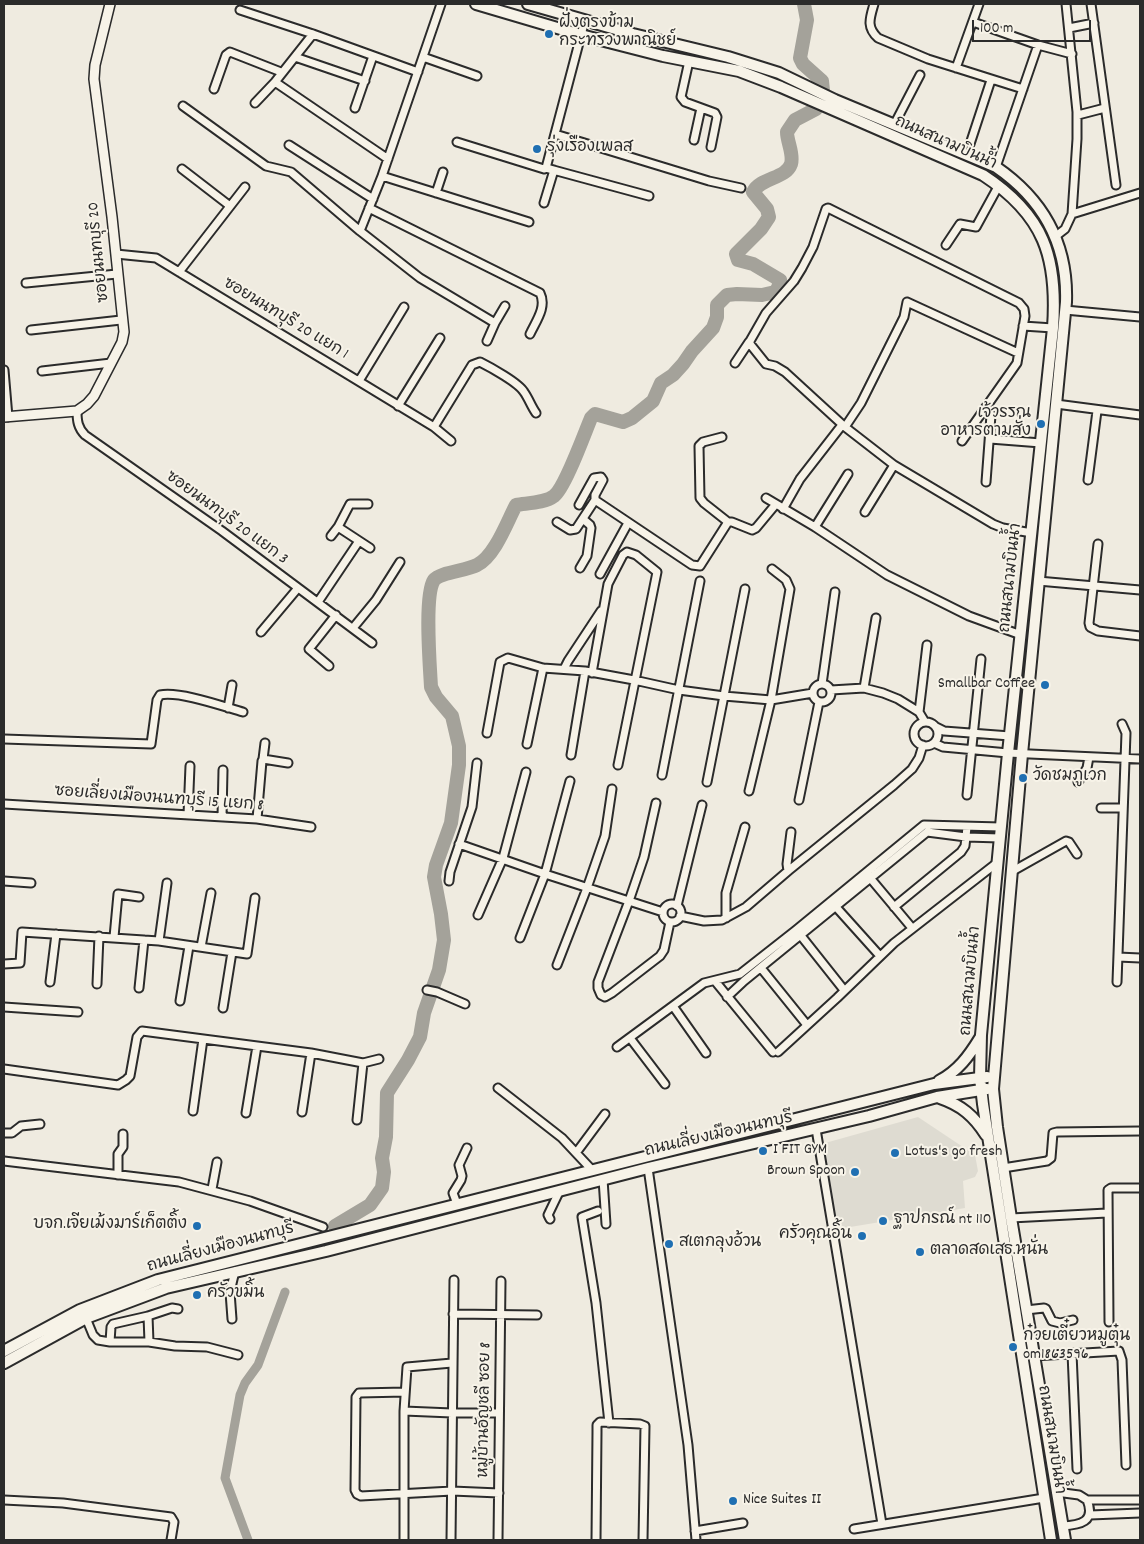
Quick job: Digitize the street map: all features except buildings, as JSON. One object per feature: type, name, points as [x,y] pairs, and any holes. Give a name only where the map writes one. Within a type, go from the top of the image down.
[{"type":"main road","name":"ถนนสนามบินน้ำ","points":[[476,4],[581,36],[739,71],[774,84],[983,175],[999,185],[1021,204],[1035,224],[1046,249],[1053,276],[1055,300],[1053,328],[1008,753],[981,1035],[980,1078],[1051,1540]]},
{"type":"main road","name":"ถนนสนามบินน้ำ","points":[[528,4],[779,73],[835,100],[996,167],[1011,177],[1026,191],[1042,212],[1056,236],[1062,255],[1065,275],[1065,310],[1014,838],[993,1089],[997,1128],[1033,1356],[1065,1540]]},
{"type":"main road","points":[[1002,815],[1017,817]]},
{"type":"main road","points":[[1000,838],[1014,838]]},
{"type":"main road","points":[[934,1084],[950,1075],[963,1063],[972,1052],[981,1035]]},
{"type":"main road","name":"ถนนเลี่ยงเมืองนนทบุรี","points":[[4,1351],[80,1310],[158,1280],[934,1084],[994,1076]]},
{"type":"main road","name":"ถนนเลี่ยงเมืองนนทบุรี","points":[[4,1363],[86,1318],[166,1288],[326,1251],[452,1217],[869,1116],[937,1097],[993,1089]]},
{"type":"main road","points":[[937,1097],[955,1102],[972,1115],[988,1138]]},
{"type":"main road","points":[[452,1217],[457,1204]]},
{"type":"main road","points":[[1038,1465],[1051,1463]]},
{"type":"street","name":"ซอยนนทบุรี 20","points":[[77,411],[94,396],[124,337],[116,254],[94,79],[95,66],[110,4]]},
{"type":"street","points":[[360,231],[382,176],[441,4]]},
{"type":"street","points":[[874,4],[868,21],[872,33],[878,38],[928,59],[1022,89]]},
{"type":"street","points":[[956,68],[979,4]]},
{"type":"street","points":[[1056,236],[1065,229],[1072,214],[1078,115],[1066,4]]},
{"type":"street","points":[[1091,4],[1116,185]]},
{"type":"street","points":[[240,10],[418,72]]},
{"type":"street","points":[[546,168],[585,20]]},
{"type":"street","points":[[973,22],[1072,54]]},
{"type":"street","points":[[1069,28],[1094,23]]},
{"type":"street","points":[[255,102],[275,82],[313,34]]},
{"type":"street","points":[[996,167],[1038,44]]},
{"type":"street","points":[[214,89],[226,55],[230,52],[282,72]]},
{"type":"street","points":[[355,108],[373,56]]},
{"type":"street","points":[[295,57],[365,81]]},
{"type":"street","points":[[423,57],[477,76]]},
{"type":"street","points":[[689,61],[681,98],[685,102],[716,113],[717,117],[711,147]]},
{"type":"street","points":[[894,125],[920,75]]},
{"type":"street","points":[[970,144],[991,80]]},
{"type":"street","points":[[275,82],[388,159]]},
{"type":"street","points":[[183,106],[266,166],[291,172],[360,231],[420,278],[495,323]]},
{"type":"street","points":[[694,140],[701,108]]},
{"type":"street","points":[[1078,115],[1105,108]]},
{"type":"street","points":[[555,134],[700,178],[741,188]]},
{"type":"street","points":[[457,142],[649,196]]},
{"type":"street","points":[[289,145],[373,199]]},
{"type":"street","points":[[182,169],[230,206]]},
{"type":"street","points":[[544,203],[554,170]]},
{"type":"street","points":[[436,193],[443,172]]},
{"type":"street","points":[[382,176],[529,222]]},
{"type":"street","points":[[946,245],[960,224],[976,227],[999,185]]},
{"type":"street","points":[[179,272],[245,187]]},
{"type":"street","points":[[1072,214],[1140,192]]},
{"type":"street","points":[[369,208],[540,293],[542,308],[530,334]]},
{"type":"street","points":[[736,363],[766,312],[796,278],[813,247],[826,209],[828,208],[1019,302],[1024,309],[1017,363],[962,441]]},
{"type":"street","name":"ซอยนนทบุรี 20 แยก 1","points":[[116,254],[156,258],[434,427],[451,441]]},
{"type":"street","points":[[26,282],[117,274]]},
{"type":"street","points":[[783,508],[800,478],[861,403],[904,317],[907,302],[1018,353]]},
{"type":"street","points":[[487,341],[505,306]]},
{"type":"street","points":[[359,381],[404,307]]},
{"type":"street","points":[[1065,310],[1140,317]]},
{"type":"street","points":[[31,330],[121,320]]},
{"type":"street","points":[[1023,326],[1053,328]]},
{"type":"street","points":[[398,406],[440,338]]},
{"type":"street","points":[[749,342],[766,364],[785,372],[844,426],[915,480],[993,524],[1002,528],[1032,533]]},
{"type":"street","points":[[434,427],[472,366],[480,362],[489,366],[523,390],[536,413]]},
{"type":"street","points":[[42,370],[111,363]]},
{"type":"street","points":[[4,370],[6,417],[77,411]]},
{"type":"street","points":[[1056,404],[1097,411],[1140,415]]},
{"type":"street","name":"ซอยนนทบุรี 20 แยก 3","points":[[77,411],[77,422],[85,435],[222,531],[372,642]]},
{"type":"street","points":[[1088,480],[1097,411]]},
{"type":"street","points":[[986,482],[991,415]]},
{"type":"street","points":[[722,437],[703,442],[699,446],[699,490],[700,498],[704,503],[728,522],[752,530],[756,528],[776,504]]},
{"type":"street","points":[[990,439],[1041,443]]},
{"type":"street","points":[[864,512],[894,465]]},
{"type":"street","points":[[815,527],[848,474]]},
{"type":"street","points":[[557,522],[573,531],[576,529],[595,500],[595,495],[603,480],[601,477],[594,478],[578,505]]},
{"type":"street","points":[[766,498],[815,527],[887,575],[969,616],[1021,635]]},
{"type":"street","points":[[595,500],[692,565],[700,566],[728,522]]},
{"type":"street","points":[[331,536],[350,504],[368,504]]},
{"type":"street","points":[[580,568],[586,556],[591,528],[583,519]]},
{"type":"street","points":[[600,574],[628,522]]},
{"type":"street","points":[[338,527],[370,548]]},
{"type":"street","points":[[318,602],[359,541]]},
{"type":"street","points":[[1098,544],[1088,623],[1090,627],[1098,631],[1140,636]]},
{"type":"street","points":[[571,755],[608,584],[623,555],[627,552],[636,555],[657,572],[618,765]]},
{"type":"street","points":[[353,628],[376,600],[400,562]]},
{"type":"street","points":[[749,791],[770,700],[790,589],[786,580],[772,569]]},
{"type":"street","points":[[662,775],[700,581]]},
{"type":"street","points":[[1038,581],[1140,590]]},
{"type":"street","points":[[261,632],[298,588]]},
{"type":"street","points":[[707,782],[745,589]]},
{"type":"street","points":[[822,684],[835,592]]},
{"type":"street","points":[[564,669],[568,660],[604,607]]},
{"type":"street","points":[[329,666],[310,649],[336,615]]},
{"type":"street","points":[[864,688],[876,618]]},
{"type":"street","points":[[919,712],[927,645]]},
{"type":"street","points":[[487,733],[500,662],[508,658],[543,668],[589,672],[679,690],[724,696],[770,700],[813,693]]},
{"type":"street","points":[[967,795],[980,659]]},
{"type":"street","points":[[527,744],[543,668]]},
{"type":"street","points":[[822,684],[829,687],[832,694],[829,700],[819,702],[814,698],[813,693],[817,685],[822,684]]},
{"type":"street","points":[[228,708],[232,685]]},
{"type":"street","points":[[831,690],[864,688],[898,699],[919,712],[925,722]]},
{"type":"street","points":[[4,739],[148,745],[151,744],[152,740],[157,700],[160,695],[165,694],[190,698],[243,712]]},
{"type":"street","points":[[799,800],[819,702]]},
{"type":"street","points":[[1010,736],[944,731],[933,724],[925,722],[918,724],[914,734],[916,741],[924,745],[934,742],[943,747],[1008,753],[1140,759]]},
{"type":"street","points":[[1117,982],[1126,733],[1122,724]]},
{"type":"street","points":[[934,742],[937,735],[936,727]]},
{"type":"street","points":[[257,820],[265,743]]},
{"type":"street","points":[[680,916],[704,921],[722,920],[746,908],[912,769],[924,745]]},
{"type":"street","points":[[1078,782],[1087,768],[1089,757]]},
{"type":"street","points":[[263,759],[288,763]]},
{"type":"street","points":[[449,881],[450,872],[472,807],[477,762]]},
{"type":"street","points":[[188,815],[190,766]]},
{"type":"street","points":[[222,817],[223,770]]},
{"type":"street","points":[[478,915],[503,858],[526,772]]},
{"type":"street","points":[[520,938],[545,874],[570,781]]},
{"type":"street","points":[[556,965],[587,888],[604,836],[612,789]]},
{"type":"street","points":[[656,802],[645,854],[629,902],[598,982],[601,995],[605,997],[612,994],[660,956],[664,950],[670,922]]},
{"type":"street","name":"ซอยเลี่ยงเมืองนนทบุรี 15 แยก 8","points":[[4,804],[222,817],[311,827]]},
{"type":"street","points":[[677,906],[666,906],[663,912],[665,920],[670,922],[676,921],[680,916],[677,906],[702,805]]},
{"type":"street","points":[[1101,808],[1122,808]]},
{"type":"street","points":[[894,907],[961,852],[966,846],[967,826]]},
{"type":"street","points":[[726,918],[726,894],[745,827]]},
{"type":"street","points":[[727,997],[798,933],[925,828],[1001,827]]},
{"type":"street","points":[[925,828],[966,837],[1000,838]]},
{"type":"street","points":[[788,871],[791,832]]},
{"type":"street","points":[[1011,872],[1066,841],[1069,842],[1077,854]]},
{"type":"street","points":[[459,844],[663,912]]},
{"type":"street","points":[[617,1046],[704,983],[740,974],[836,907],[871,879],[884,862]]},
{"type":"street","points":[[715,981],[775,1052],[912,928],[998,862]]},
{"type":"street","points":[[871,879],[912,928]]},
{"type":"street","points":[[4,881],[31,883]]},
{"type":"street","points":[[159,941],[167,883]]},
{"type":"street","points":[[201,947],[211,892]]},
{"type":"street","points":[[114,937],[118,894],[139,897]]},
{"type":"street","points":[[4,964],[20,963],[22,932],[159,941],[247,954],[255,898]]},
{"type":"street","points":[[836,907],[880,956]]},
{"type":"street","points":[[798,933],[844,990]]},
{"type":"street","points":[[50,982],[56,934]]},
{"type":"street","points":[[97,984],[99,936]]},
{"type":"street","points":[[139,988],[144,940]]},
{"type":"street","points":[[180,1001],[189,946]]},
{"type":"street","points":[[223,1008],[232,952]]},
{"type":"street","points":[[1118,957],[1140,958]]},
{"type":"street","points":[[760,968],[807,1025]]},
{"type":"street","points":[[740,974],[744,982]]},
{"type":"street","points":[[428,990],[465,1004]]},
{"type":"street","points":[[673,1006],[706,1053]]},
{"type":"street","points":[[4,1007],[78,1012]]},
{"type":"street","points":[[4,1069],[118,1084],[130,1076],[137,1037],[142,1031],[311,1053],[364,1063],[379,1058]]},
{"type":"street","points":[[630,1038],[665,1084]]},
{"type":"street","points":[[193,1111],[204,1039]]},
{"type":"street","points":[[246,1113],[257,1046]]},
{"type":"street","points":[[302,1112],[311,1053]]},
{"type":"street","points":[[357,1120],[364,1063]]},
{"type":"street","points":[[498,1088],[553,1130],[592,1170]]},
{"type":"street","points":[[576,1152],[605,1114]]},
{"type":"street","points":[[4,1133],[12,1133],[21,1126],[40,1124]]},
{"type":"street","points":[[816,1129],[882,1524]]},
{"type":"street","points":[[1003,1168],[1047,1161],[1051,1158],[1053,1133],[1140,1131]]},
{"type":"street","points":[[118,1175],[118,1154],[123,1147],[123,1134]]},
{"type":"street","points":[[457,1204],[453,1193],[461,1180],[462,1176],[459,1165],[467,1148]]},
{"type":"street","points":[[4,1161],[178,1182],[278,1210],[323,1227]]},
{"type":"street","points":[[212,1190],[217,1162]]},
{"type":"street","points":[[648,1168],[688,1445],[696,1540]]},
{"type":"street","points":[[603,1179],[606,1224]]},
{"type":"street","points":[[1109,1322],[1108,1190],[1111,1188],[1140,1188]]},
{"type":"street","points":[[550,1219],[548,1215],[560,1190]]},
{"type":"street","points":[[598,1211],[582,1217],[596,1303],[609,1423]]},
{"type":"street","points":[[1011,1218],[1107,1213]]},
{"type":"street","points":[[232,1319],[230,1292],[236,1271]]},
{"type":"street","points":[[451,1540],[454,1280]]},
{"type":"street","name":"หมู่บ้านอัญชลี ซอย 8","points":[[498,1540],[501,1281]]},
{"type":"street","points":[[110,1342],[113,1324],[172,1308],[178,1310]]},
{"type":"street","points":[[1026,1310],[1044,1308],[1052,1321],[1073,1320]]},
{"type":"street","points":[[453,1314],[537,1315]]},
{"type":"street","points":[[148,1316],[150,1342]]},
{"type":"street","points":[[86,1318],[96,1338],[110,1342],[150,1342],[175,1346],[207,1347],[238,1355]]},
{"type":"street","points":[[1033,1356],[1116,1350],[1120,1354],[1123,1377],[1126,1465]]},
{"type":"street","points":[[1072,1353],[1077,1469]]},
{"type":"street","points":[[404,1540],[404,1411],[407,1366],[452,1363]]},
{"type":"street","points":[[405,1392],[359,1393],[355,1401],[355,1490],[357,1494],[360,1496],[452,1491],[499,1493]]},
{"type":"street","points":[[404,1411],[499,1413]]},
{"type":"street","points":[[596,1540],[597,1425],[600,1422],[640,1424],[645,1426],[643,1540]]},
{"type":"street","points":[[1056,1492],[1079,1495],[1088,1500],[1140,1500]]},
{"type":"street","points":[[854,1529],[1044,1498]]},
{"type":"street","points":[[4,1500],[63,1503],[171,1517],[174,1522],[172,1540]]},
{"type":"street","points":[[1062,1526],[1081,1524],[1090,1514],[1088,1500]]},
{"type":"street","points":[[1090,1514],[1140,1513]]},
{"type":"street","points":[[695,1531],[743,1523]]},
{"type":"shaded area","points":[[918,1117],[975,1155],[978,1171],[975,1177],[963,1181],[965,1208],[832,1230],[818,1145]]},
{"type":"waterway","points":[[335,1226],[370,1205],[382,1188],[384,1172],[382,1158],[386,1137],[387,1093],[420,1037],[424,1013],[439,970],[444,940],[434,877],[436,865],[451,823],[459,765],[459,746],[452,716],[436,697],[431,687],[428,615],[431,588],[434,580],[442,575],[472,567],[483,561],[495,547],[516,505],[541,501],[554,496],[559,491],[591,418],[595,414],[623,422],[632,418],[653,401],[661,383],[673,375],[713,328],[717,317],[717,305],[727,295],[762,295],[775,292],[778,288],[780,280],[753,264],[738,260],[736,254],[761,229],[769,217],[767,209],[753,192],[762,183],[784,173],[788,169],[792,156],[787,132],[795,120],[816,109],[823,91],[822,81],[803,64],[800,58],[807,20],[804,4]]},
{"type":"waterway","points":[[248,1540],[225,1478],[240,1395],[245,1383],[258,1365],[285,1292]]},
{"type":"place","name":"ฝั่งตรงข้าม กระทรวงพาณิชย์","points":[[549,34]]},
{"type":"place","name":"รุ่งเรืองเพลส","points":[[537,149]]},
{"type":"place","name":"เจ้วรรณ อาหารตามสั่ง","points":[[1041,424]]},
{"type":"place","name":"Smallbar Coffee","points":[[1045,685]]},
{"type":"place","name":"วัดชมภูเวก","points":[[1023,778]]},
{"type":"place","name":"I FIT GYM","points":[[763,1151]]},
{"type":"place","name":"Lotus's go fresh","points":[[895,1153]]},
{"type":"place","name":"Brown Spoon","points":[[855,1172]]},
{"type":"place","name":"ฐาปกรณ์ nt 110","points":[[883,1221]]},
{"type":"place","name":"บจก.เจียเม้งมาร์เก็ตติ้ง","points":[[197,1226]]},
{"type":"place","name":"ครัวคุณอิ้น","points":[[862,1236]]},
{"type":"place","name":"สเตกลุงอ้วน","points":[[669,1244]]},
{"type":"place","name":"ตลาดสดเสธ.หนั่น","points":[[920,1252]]},
{"type":"place","name":"ครัวขมิ้น","points":[[197,1295]]},
{"type":"place","name":"ก๋วยเตี๋ยวหมูตุ๋น om1863596","points":[[1013,1347]]},
{"type":"place","name":"Nice Suites II","points":[[733,1501]]}]
